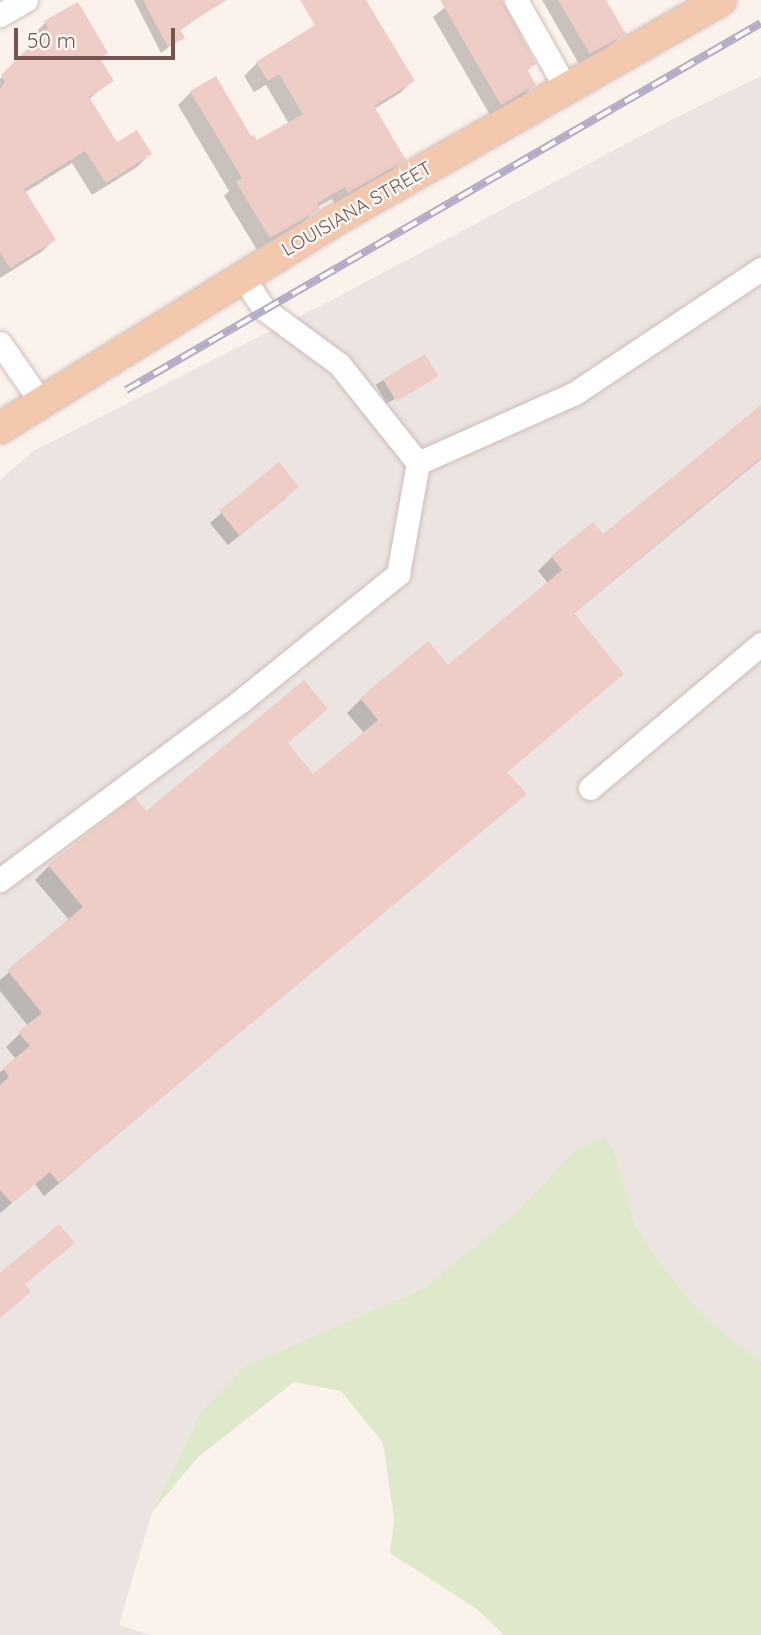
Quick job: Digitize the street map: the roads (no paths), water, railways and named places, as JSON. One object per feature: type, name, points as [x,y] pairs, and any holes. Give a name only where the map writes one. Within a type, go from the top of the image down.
[{"type":"main road","name":"LOUISIANA STREET","points":[[0,428],[243,277],[721,0]]},
{"type":"street","points":[[0,15],[26,0]]},
{"type":"street","points":[[516,0],[566,88]]},
{"type":"street","points":[[418,463],[575,393],[761,269]]},
{"type":"street","points":[[0,880],[242,700],[398,574],[418,463],[338,364],[264,309],[243,277]]},
{"type":"street","points":[[0,343],[41,402]]},
{"type":"street","points":[[590,788],[761,644]]},
{"type":"railway","points":[[126,390],[761,23]]}]
